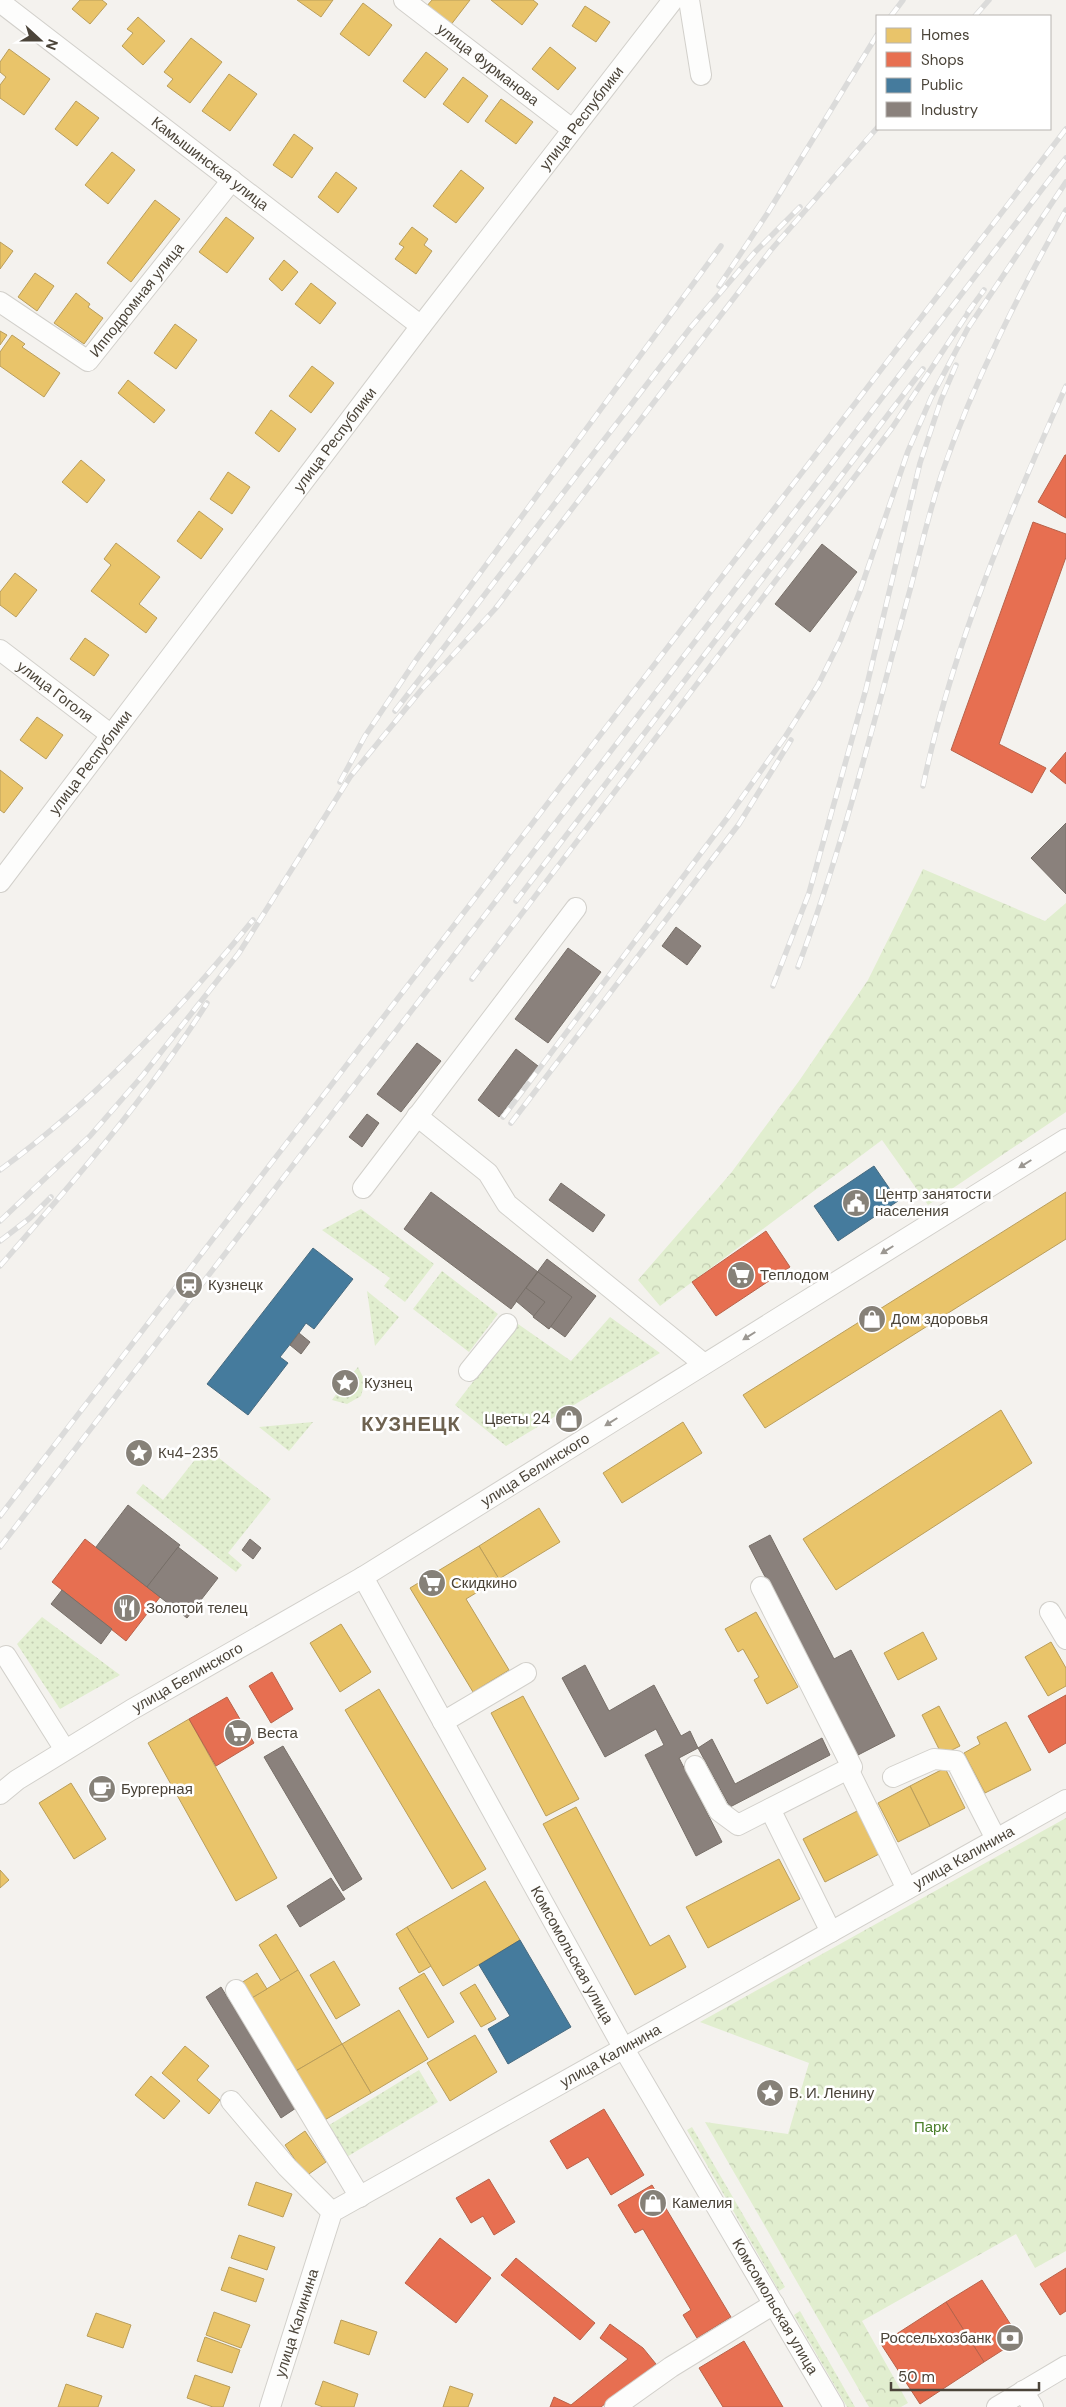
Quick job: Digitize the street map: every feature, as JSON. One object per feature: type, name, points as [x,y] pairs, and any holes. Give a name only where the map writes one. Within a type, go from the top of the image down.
[{"type":"street","name":"улица Фурманова","points":[[404,0],[572,129]]},
{"type":"street","name":"улица Республики","points":[[0,882],[110,734],[421,326],[673,0]]},
{"type":"street","points":[[689,0],[701,75]]},
{"type":"street","name":"Камышинская улица","points":[[0,2],[421,326]]},
{"type":"street","name":"Ипподромная улица","points":[[0,302],[88,361],[232,180]]},
{"type":"street","name":"улица Гоголя","points":[[0,650],[110,734]]},
{"type":"street","points":[[363,1188],[576,908]]},
{"type":"street","points":[[417,1116],[488,1173],[507,1204],[704,1364]]},
{"type":"street","name":"улица Белинского","points":[[0,1794],[17,1780],[65,1750],[362,1577],[1066,1139]]},
{"type":"street","points":[[469,1371],[507,1324]]},
{"type":"street","name":"Комсомольская улица","points":[[362,1577],[624,2048],[834,2407]]},
{"type":"street","points":[[695,1766],[719,1811],[738,1825],[852,1767],[761,1587]]},
{"type":"street","points":[[1050,1612],[1066,1639]]},
{"type":"street","points":[[6,1656],[65,1750]]},
{"type":"street","points":[[443,1722],[526,1674]]},
{"type":"street","points":[[893,1777],[934,1759],[956,1761],[996,1839]]},
{"type":"street","points":[[848,1769],[907,1889]]},
{"type":"street","name":"улица Калинина","points":[[270,2407],[332,2212],[1066,1800]]},
{"type":"street","points":[[770,1809],[831,1932]]},
{"type":"street","points":[[236,1990],[360,2197]]},
{"type":"street","points":[[230,2101],[287,2167],[332,2212]]},
{"type":"street","points":[[615,2407],[671,2367],[774,2304]]},
{"type":"street","points":[[997,2407],[1028,2399],[1066,2366]]},
{"type":"green space","points":[[923,869],[1045,921],[1066,903],[1066,1112],[928,1205],[882,1140],[660,1306],[638,1280],[731,1173],[799,1081],[868,980]]},
{"type":"green space","points":[[361,1209],[434,1264],[405,1302],[384,1286],[390,1278],[322,1230]]},
{"type":"green space","points":[[442,1271],[498,1314],[469,1352],[413,1309]]},
{"type":"green space","points":[[367,1291],[399,1317],[375,1346]]},
{"type":"green space","points":[[610,1317],[660,1353],[506,1446],[455,1405],[518,1324],[571,1361]]},
{"type":"green space","points":[[358,1367],[365,1381],[361,1396],[347,1404],[332,1400],[340,1389],[349,1388],[352,1382],[349,1377]]},
{"type":"green space","points":[[313,1422],[289,1451],[259,1427]]},
{"type":"green space","points":[[205,1447],[271,1499],[228,1553],[242,1565],[236,1572],[136,1493],[143,1484],[163,1500]]},
{"type":"green space","points":[[42,1617],[120,1675],[60,1709],[17,1644]]},
{"type":"green space","name":"Парк","points":[[1066,1818],[1066,2251],[1035,2268],[1016,2234],[862,2321],[908,2403],[901,2407],[869,2407],[705,2122],[788,2134],[809,2063],[700,2022]]},
{"type":"green space","points":[[419,2070],[438,2102],[345,2158],[326,2127]]},
{"type":"green space","points":[[692,2127],[785,2287],[779,2291],[687,2130]]},
{"type":"green space","points":[[800,2311],[855,2407],[847,2407],[794,2315]]},
{"type":"building: Homes","points":[[80,0],[102,0],[107,4],[90,24],[72,9]]},
{"type":"building: Homes","points":[[297,0],[333,0],[321,17]]},
{"type":"building: Homes","points":[[432,0],[470,0],[450,26],[426,7]]},
{"type":"building: Homes","points":[[491,0],[533,0],[538,4],[522,25]]},
{"type":"building: Homes","points":[[363,3],[392,25],[369,56],[340,34]]},
{"type":"building: Homes","points":[[585,6],[610,22],[596,42],[572,26]]},
{"type":"building: Homes","points":[[138,17],[165,41],[143,65],[122,46],[133,33],[127,29]]},
{"type":"building: Homes","points":[[191,38],[222,62],[190,103],[167,86],[173,79],[164,72]]},
{"type":"building: Homes","points":[[550,47],[576,68],[558,90],[532,69]]},
{"type":"building: Homes","points":[[9,49],[50,79],[24,115],[0,98],[0,85],[6,77],[0,72],[0,62]]},
{"type":"building: Homes","points":[[426,52],[448,69],[425,98],[403,81]]},
{"type":"building: Homes","points":[[229,74],[257,94],[230,131],[202,111]]},
{"type":"building: Homes","points":[[463,77],[488,96],[468,123],[443,104]]},
{"type":"building: Homes","points":[[501,99],[533,122],[516,144],[485,121]]},
{"type":"building: Homes","points":[[76,101],[99,118],[77,146],[55,129]]},
{"type":"building: Homes","points":[[294,134],[313,148],[292,178],[273,165]]},
{"type":"building: Homes","points":[[112,152],[135,170],[108,204],[85,185]]},
{"type":"building: Homes","points":[[461,170],[484,188],[456,223],[433,206]]},
{"type":"building: Homes","points":[[336,172],[357,188],[338,213],[318,197]]},
{"type":"building: Homes","points":[[155,200],[180,219],[131,282],[107,263]]},
{"type":"building: Homes","points":[[226,217],[254,238],[227,273],[199,252]]},
{"type":"building: Homes","points":[[412,227],[428,239],[424,245],[432,251],[416,274],[395,259],[404,247],[399,244]]},
{"type":"building: Homes","points":[[0,242],[13,251],[0,269]]},
{"type":"building: Homes","points":[[284,260],[298,272],[282,291],[269,279]]},
{"type":"building: Homes","points":[[35,273],[54,286],[37,311],[18,297]]},
{"type":"building: Homes","points":[[311,283],[336,303],[320,324],[295,304]]},
{"type":"building: Homes","points":[[76,293],[90,304],[88,307],[103,318],[84,344],[54,323]]},
{"type":"building: Homes","points":[[175,324],[197,340],[176,369],[154,353]]},
{"type":"building: Homes","points":[[0,331],[7,335],[0,345]]},
{"type":"building: Homes","points":[[12,335],[25,344],[22,347],[60,373],[44,397],[0,366],[0,352]]},
{"type":"building: Homes","points":[[312,366],[334,383],[311,413],[289,396]]},
{"type":"building: Homes","points":[[128,380],[165,410],[154,423],[118,393]]},
{"type":"building: Homes","points":[[271,410],[296,429],[279,452],[255,433]]},
{"type":"building: Homes","points":[[81,460],[105,480],[87,503],[62,482]]},
{"type":"building: Homes","points":[[228,472],[250,487],[232,514],[210,499]]},
{"type":"building: Homes","points":[[199,511],[223,529],[201,559],[177,541]]},
{"type":"building: Homes","points":[[116,543],[160,577],[139,604],[157,618],[146,633],[91,591],[111,565],[104,559]]},
{"type":"building: Homes","points":[[15,573],[37,590],[16,617],[0,605],[0,592]]},
{"type":"building: Homes","points":[[85,638],[109,655],[94,676],[70,659]]},
{"type":"building: Homes","points":[[37,717],[63,735],[46,759],[20,740]]},
{"type":"building: Homes","points":[[0,770],[23,788],[4,813],[0,810]]},
{"type":"building: Homes","points":[[1066,1192],[1066,1239],[765,1428],[743,1395]]},
{"type":"building: Homes","points":[[1001,1410],[1032,1463],[836,1590],[803,1539]]},
{"type":"building: Homes","points":[[683,1422],[702,1453],[622,1503],[603,1473]]},
{"type":"building: Homes","points":[[539,1508],[560,1542],[499,1579],[479,1546]]},
{"type":"building: Homes","points":[[479,1546],[499,1579],[466,1599],[509,1670],[473,1692],[410,1588]]},
{"type":"building: Homes","points":[[756,1612],[798,1687],[767,1704],[754,1680],[759,1677],[743,1649],[738,1652],[725,1629]]},
{"type":"building: Homes","points":[[341,1624],[371,1672],[340,1692],[310,1643]]},
{"type":"building: Homes","points":[[923,1632],[937,1659],[898,1680],[884,1653]]},
{"type":"building: Homes","points":[[1051,1642],[1066,1668],[1066,1686],[1048,1696],[1025,1657]]},
{"type":"building: Homes","points":[[379,1689],[486,1869],[452,1889],[345,1710]]},
{"type":"building: Homes","points":[[523,1696],[579,1799],[546,1816],[491,1713]]},
{"type":"building: Homes","points":[[939,1706],[960,1746],[942,1755],[922,1715]]},
{"type":"building: Homes","points":[[189,1719],[277,1878],[236,1901],[148,1743]]},
{"type":"building: Homes","points":[[1006,1722],[1031,1770],[985,1793],[964,1753],[980,1744],[977,1737]]},
{"type":"building: Homes","points":[[945,1768],[965,1808],[930,1826],[910,1786]]},
{"type":"building: Homes","points":[[71,1783],[106,1839],[74,1859],[39,1803]]},
{"type":"building: Homes","points":[[910,1786],[930,1826],[898,1842],[878,1803]]},
{"type":"building: Homes","points":[[576,1807],[650,1946],[669,1935],[686,1967],[635,1995],[543,1824]]},
{"type":"building: Homes","points":[[861,1809],[883,1852],[825,1882],[803,1839]]},
{"type":"building: Homes","points":[[779,1859],[800,1899],[708,1948],[686,1907]]},
{"type":"building: Homes","points":[[0,1870],[9,1880],[0,1888]]},
{"type":"building: Homes","points":[[485,1881],[520,1940],[443,1986],[407,1927]]},
{"type":"building: Homes","points":[[407,1927],[431,1966],[419,1973],[396,1934]]},
{"type":"building: Homes","points":[[276,1934],[298,1970],[281,1981],[259,1945]]},
{"type":"building: Homes","points":[[334,1961],[360,2005],[336,2019],[310,1975]]},
{"type":"building: Homes","points":[[298,1970],[342,2044],[294,2072],[250,1999]]},
{"type":"building: Homes","points":[[257,1973],[267,1989],[250,1999],[241,1983]]},
{"type":"building: Homes","points":[[424,1973],[454,2022],[428,2038],[399,1988]]},
{"type":"building: Homes","points":[[475,1984],[496,2019],[481,2027],[460,1993]]},
{"type":"building: Homes","points":[[399,2010],[428,2059],[371,2093],[342,2044]]},
{"type":"building: Homes","points":[[475,2035],[497,2072],[450,2101],[427,2063]]},
{"type":"building: Homes","points":[[342,2044],[371,2093],[323,2121],[294,2072]]},
{"type":"building: Homes","points":[[185,2046],[209,2066],[197,2080],[220,2100],[209,2114],[162,2073]]},
{"type":"building: Homes","points":[[151,2076],[180,2101],[164,2119],[135,2095]]},
{"type":"building: Homes","points":[[305,2131],[326,2162],[306,2176],[285,2145]]},
{"type":"building: Homes","points":[[256,2182],[292,2194],[283,2217],[248,2205]]},
{"type":"building: Homes","points":[[239,2235],[275,2247],[267,2270],[231,2258]]},
{"type":"building: Homes","points":[[229,2267],[264,2279],[256,2302],[221,2290]]},
{"type":"building: Homes","points":[[214,2312],[250,2325],[241,2348],[206,2335]]},
{"type":"building: Homes","points":[[96,2313],[131,2325],[123,2348],[87,2336]]},
{"type":"building: Homes","points":[[341,2320],[377,2332],[369,2355],[334,2343]]},
{"type":"building: Homes","points":[[205,2337],[240,2350],[232,2373],[197,2361]]},
{"type":"building: Homes","points":[[195,2375],[230,2387],[223,2407],[213,2407],[187,2398]]},
{"type":"building: Homes","points":[[323,2381],[358,2394],[354,2407],[323,2407],[315,2404]]},
{"type":"building: Homes","points":[[66,2384],[102,2396],[98,2407],[58,2407]]},
{"type":"building: Homes","points":[[450,2386],[473,2394],[468,2407],[443,2407]]},
{"type":"building: Shops","points":[[1066,455],[1066,518],[1038,502]]},
{"type":"building: Shops","points":[[1033,522],[1066,534],[1066,557],[999,744],[1046,768],[1032,793],[951,750]]},
{"type":"building: Shops","points":[[1066,752],[1066,784],[1050,771]]},
{"type":"building: Shops","name":"Теплодом","points":[[766,1231],[790,1267],[716,1316],[692,1282]]},
{"type":"building: Shops","points":[[85,1539],[160,1597],[126,1641],[52,1582]]},
{"type":"building: Shops","points":[[272,1672],[293,1709],[271,1723],[249,1686]]},
{"type":"building: Shops","points":[[1066,1695],[1066,1743],[1049,1753],[1028,1716]]},
{"type":"building: Shops","points":[[227,1697],[254,1743],[216,1766],[189,1719]]},
{"type":"building: Shops","points":[[604,2109],[644,2175],[611,2195],[588,2157],[567,2169],[550,2141]]},
{"type":"building: Shops","points":[[489,2179],[515,2222],[494,2235],[483,2216],[471,2223],[456,2198]]},
{"type":"building: Shops","points":[[652,2185],[731,2317],[697,2338],[683,2315],[691,2310],[643,2229],[635,2233],[618,2205]]},
{"type":"building: Shops","points":[[440,2238],[491,2278],[456,2323],[405,2283]]},
{"type":"building: Shops","points":[[516,2258],[595,2323],[580,2340],[501,2275]]},
{"type":"building: Shops","points":[[1066,2268],[1066,2311],[1060,2315],[1040,2284]]},
{"type":"building: Shops","points":[[982,2280],[1020,2339],[984,2362],[946,2302]]},
{"type":"building: Shops","points":[[946,2302],[984,2362],[920,2404],[881,2344]]},
{"type":"building: Shops","points":[[610,2324],[643,2348],[656,2364],[601,2407],[550,2407],[554,2397],[571,2405],[628,2359],[600,2338]]},
{"type":"building: Shops","points":[[744,2341],[783,2407],[723,2407],[699,2368]]},
{"type":"building: Public","name":"Центр занятости населения","points":[[874,1166],[898,1201],[838,1241],[814,1206]]},
{"type":"building: Public","name":"Кузнецк","points":[[313,1248],[353,1279],[314,1329],[306,1323],[280,1357],[288,1363],[248,1415],[207,1384]]},
{"type":"building: Public","points":[[520,1940],[571,2027],[508,2064],[488,2029],[510,2016],[479,1965]]},
{"type":"building: Industry","points":[[822,544],[857,572],[810,632],[775,604]]},
{"type":"building: Industry","points":[[1066,823],[1066,894],[1031,858]]},
{"type":"building: Industry","points":[[676,927],[701,946],[687,965],[662,946]]},
{"type":"building: Industry","points":[[568,948],[601,972],[548,1043],[515,1019]]},
{"type":"building: Industry","points":[[417,1043],[441,1061],[401,1112],[377,1094]]},
{"type":"building: Industry","points":[[516,1049],[538,1066],[499,1117],[478,1100]]},
{"type":"building: Industry","points":[[367,1114],[379,1123],[362,1147],[349,1137]]},
{"type":"building: Industry","points":[[561,1183],[605,1215],[593,1232],[549,1200]]},
{"type":"building: Industry","points":[[431,1192],[538,1272],[511,1309],[404,1229]]},
{"type":"building: Industry","points":[[547,1259],[596,1296],[565,1337],[550,1326],[549,1329],[516,1301]]},
{"type":"building: Industry","points":[[538,1272],[572,1297],[549,1329],[533,1317],[545,1302],[526,1288]]},
{"type":"building: Industry","points":[[299,1333],[310,1342],[301,1354],[290,1345]]},
{"type":"building: Industry","points":[[128,1505],[180,1545],[147,1587],[96,1547]]},
{"type":"building: Industry","points":[[770,1535],[834,1659],[851,1650],[895,1736],[858,1755],[749,1546]]},
{"type":"building: Industry","points":[[250,1539],[261,1548],[253,1559],[242,1550]]},
{"type":"building: Industry","points":[[178,1547],[218,1578],[187,1618],[147,1587]]},
{"type":"building: Industry","points":[[62,1590],[112,1629],[101,1644],[51,1604]]},
{"type":"building: Industry","points":[[585,1665],[609,1711],[654,1685],[681,1736],[690,1731],[698,1748],[679,1758],[722,1842],[696,1856],[645,1755],[664,1745],[656,1729],[605,1757],[562,1678]]},
{"type":"building: Industry","points":[[822,1738],[830,1755],[730,1807],[698,1748],[712,1739],[735,1784]]},
{"type":"building: Industry","points":[[283,1746],[362,1879],[343,1891],[264,1757]]},
{"type":"building: Industry","points":[[331,1878],[345,1899],[300,1927],[287,1906]]},
{"type":"building: Industry","points":[[221,1987],[296,2108],[281,2118],[206,1997]]},
{"type":"railway","points":[[892,15],[903,0]]},
{"type":"railway","points":[[976,15],[989,0]]},
{"type":"railway","points":[[719,286],[767,214],[876,37]]},
{"type":"railway","points":[[0,1221],[90,1136],[143,1075],[239,953],[350,777],[422,689],[495,609],[771,250],[876,129]]},
{"type":"railway","points":[[0,1516],[1066,129]]},
{"type":"railway","points":[[0,1547],[1066,158]]},
{"type":"railway","points":[[503,1117],[728,817],[785,737],[818,685],[841,639],[860,591],[908,451],[931,398],[968,328],[1066,182]]},
{"type":"railway","points":[[395,711],[691,327],[755,252],[800,207]]},
{"type":"railway","points":[[798,967],[815,921],[844,827],[942,473],[968,405],[998,339],[1066,210]]},
{"type":"railway","points":[[340,782],[365,736],[416,660],[721,246]]},
{"type":"railway","points":[[968,312],[984,290]]},
{"type":"railway","points":[[472,979],[892,428],[972,307]]},
{"type":"railway","points":[[773,986],[809,893],[866,689],[920,463],[941,400],[956,365]]},
{"type":"railway","points":[[516,901],[923,369]]},
{"type":"railway","points":[[923,786],[935,734],[950,683],[984,582],[1003,532],[1066,386]]},
{"type":"railway","points":[[511,1123],[739,824],[791,740]]},
{"type":"railway","points":[[0,1170],[69,1114],[134,1053],[195,988],[253,920]]},
{"type":"railway","points":[[0,1266],[135,1106],[207,1003]]},
{"type":"railway","points":[[0,1241],[30,1218],[51,1197]]},
{"type":"place","name":"Центр занятости населения","points":[[856,1203]]},
{"type":"place","name":"Теплодом","points":[[741,1275]]},
{"type":"place","name":"Кузнецк","points":[[189,1285]]},
{"type":"place","name":"Дом здоровья","points":[[872,1319]]},
{"type":"place","name":"Кузнец","points":[[345,1383]]},
{"type":"place","name":"Цветы 24","points":[[569,1419]]},
{"type":"place","name":"Кч4-235","points":[[139,1453]]},
{"type":"place","name":"Скидкино","points":[[432,1583]]},
{"type":"place","name":"Золотой телец","points":[[127,1608]]},
{"type":"place","name":"Веста","points":[[238,1733]]},
{"type":"place","name":"Бургерная","points":[[102,1789]]},
{"type":"place","name":"В. И. Ленину","points":[[770,2093]]},
{"type":"place","name":"Камелия","points":[[653,2203]]},
{"type":"place","name":"Россельхозбанк","points":[[1010,2338]]},
{"type":"district","name":"КУЗНЕЦК","points":[[411,1424]]}]
